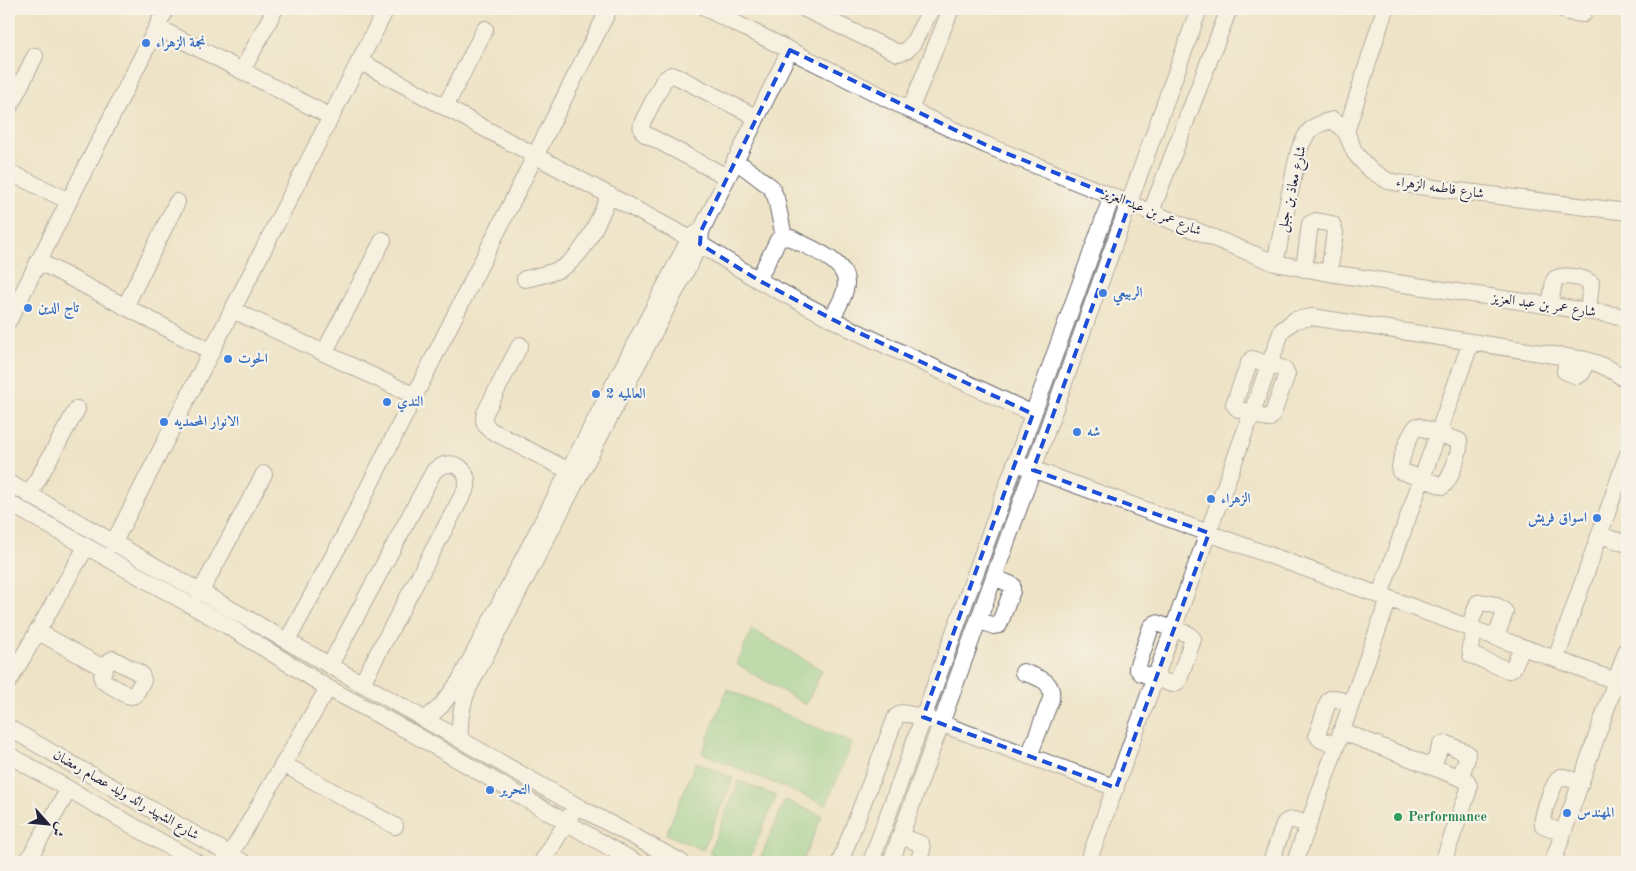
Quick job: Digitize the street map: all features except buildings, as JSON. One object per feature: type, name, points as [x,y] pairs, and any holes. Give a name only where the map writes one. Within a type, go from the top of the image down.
[{"type":"street","points":[[9,320],[166,9]]},
{"type":"street","points":[[242,71],[274,9]]},
{"type":"street","points":[[113,544],[386,9]]},
{"type":"street","points":[[288,641],[415,396],[609,9]]},
{"type":"street","name":"شارع عمر بن عبد العزيز","points":[[707,9],[910,110],[986,144],[1276,262],[1329,273],[1627,317]]},
{"type":"street","points":[[806,9],[898,53],[907,50],[913,43],[931,9]]},
{"type":"street","points":[[910,110],[951,9]]},
{"type":"street","points":[[892,862],[1199,9]]},
{"type":"street","points":[[1151,212],[1229,9]]},
{"type":"street","points":[[1346,132],[1385,9]]},
{"type":"street","points":[[1563,9],[1568,12],[1583,14]]},
{"type":"street","points":[[157,27],[331,117]]},
{"type":"street","points":[[445,107],[484,29]]},
{"type":"street","points":[[426,719],[444,702],[459,682],[574,473],[697,237],[790,50]]},
{"type":"street","points":[[9,108],[35,56]]},
{"type":"street","points":[[360,61],[610,195],[697,237],[758,280],[832,318],[1033,414]]},
{"type":"street","points":[[727,177],[645,134],[641,126],[642,121],[664,80],[671,75],[756,117]]},
{"type":"street","name":"شارع معاذ بن جبل","points":[[1276,262],[1299,150],[1305,135],[1317,124],[1333,120],[1346,132]]},
{"type":"street","name":"شارع فاطمه الزهراء","points":[[1346,132],[1354,153],[1369,169],[1388,181],[1627,212]]},
{"type":"street","points":[[736,160],[771,187],[776,198],[784,237]]},
{"type":"street","points":[[9,172],[69,201]]},
{"type":"street","points":[[525,280],[560,269],[573,260],[583,248],[610,195]]},
{"type":"street","points":[[871,862],[1112,196]]},
{"type":"street","points":[[125,307],[177,202]]},
{"type":"street","points":[[1304,269],[1310,224],[1316,221],[1329,223],[1332,224],[1335,232],[1329,273]]},
{"type":"street","points":[[758,280],[777,242],[784,237],[791,238],[832,260],[842,269],[846,288],[832,318]]},
{"type":"street","points":[[324,353],[383,240]]},
{"type":"street","points":[[38,262],[212,352]]},
{"type":"street","points":[[1550,306],[1554,281],[1560,276],[1585,280],[1591,283],[1588,311]]},
{"type":"street","points":[[233,310],[415,396]]},
{"type":"street","points":[[1088,862],[1282,330],[1295,320],[1312,317],[1586,360],[1600,363],[1627,381]]},
{"type":"street","points":[[1294,862],[1351,704],[1422,480],[1471,342]]},
{"type":"street","points":[[520,345],[485,413],[483,419],[485,426],[574,473]]},
{"type":"street","points":[[29,494],[78,409]]},
{"type":"street","points":[[1420,426],[1456,440],[1460,445],[1446,484],[1443,486],[1422,480],[1400,471],[1414,428],[1420,426]]},
{"type":"street","points":[[1556,659],[1627,456]]},
{"type":"street","points":[[1015,463],[1616,681]]},
{"type":"street","points":[[330,665],[434,471],[445,464],[458,466],[466,475],[467,487],[362,683]]},
{"type":"street","points":[[460,738],[460,718],[468,689],[574,473]]},
{"type":"street","points":[[200,593],[264,474]]},
{"type":"street","points":[[9,483],[113,544],[460,738],[577,806],[681,862]]},
{"type":"street","points":[[9,503],[228,626],[328,688],[410,732],[635,862]]},
{"type":"street","points":[[1600,535],[1627,544]]},
{"type":"street","points":[[9,682],[86,547]]},
{"type":"street","points":[[1496,637],[1505,612],[1501,608],[1485,602],[1478,603],[1472,629],[1471,655],[1509,670],[1514,668],[1522,646]]},
{"type":"street","points":[[1156,678],[1172,684],[1178,682],[1193,639],[1188,634],[1174,629]]},
{"type":"street","points":[[38,631],[105,669]]},
{"type":"street","points":[[1553,862],[1627,653]]},
{"type":"street","points":[[1023,672],[1046,680],[1051,686],[1052,692],[1052,699],[1029,756]]},
{"type":"street","points":[[236,859],[283,764],[328,688]]},
{"type":"street","points":[[1351,704],[1335,698],[1330,699],[1317,735],[1321,740],[1338,738],[1433,766],[1461,776],[1466,780],[1469,786],[1468,792],[1443,862]]},
{"type":"street","points":[[840,862],[896,717],[902,713],[923,717],[1116,788]]},
{"type":"street","name":"شارع الشهيد رائد وليد عصام رمضان","points":[[9,728],[236,859]]},
{"type":"street","points":[[1433,766],[1441,745],[1447,744],[1467,752],[1468,758],[1461,776]]},
{"type":"street","name":"شارع الشهيد رائد وليد عصام رمضان","points":[[9,755],[196,862]]},
{"type":"street","points":[[283,764],[395,826]]},
{"type":"street","points":[[1563,833],[1547,827],[1542,821],[1557,779],[1564,777],[1580,783]]},
{"type":"street","points":[[27,862],[69,789]]},
{"type":"street","points":[[542,862],[577,806]]},
{"type":"street","points":[[1271,862],[1286,822],[1292,820],[1308,825]]},
{"type":"street","points":[[901,836],[922,844],[918,862]]},
{"type":"highlighted area","points":[[790,50],[986,145],[1130,203],[1033,470],[1209,533],[1116,788],[923,717],[1033,414],[851,329],[758,280],[700,244],[701,231]]},
{"type":"green space","points":[[752,629],[822,670],[806,705],[737,664]]},
{"type":"green space","points":[[727,689],[852,743],[826,805],[702,753]]},
{"type":"green space","points":[[696,762],[733,778],[703,850],[666,834]]},
{"type":"green space","points":[[739,781],[776,796],[748,862],[732,862],[709,853]]},
{"type":"green space","points":[[785,800],[822,816],[802,862],[759,862]]},
{"type":"place","name":"نجمة الزهراء","points":[[146,43]]},
{"type":"place","name":"الربيعي","points":[[1103,293]]},
{"type":"place","name":"تاج الدين","points":[[28,308]]},
{"type":"place","name":"الحوت","points":[[228,359]]},
{"type":"place","name":"العالميه 2","points":[[596,394]]},
{"type":"place","name":"الندي","points":[[387,402]]},
{"type":"place","name":"الانوار المحمديه","points":[[164,422]]},
{"type":"place","name":"شه","points":[[1077,432]]},
{"type":"place","name":"الزهراء","points":[[1211,499]]},
{"type":"place","name":"اسواق فريش","points":[[1597,518]]},
{"type":"place","name":"التحرير","points":[[490,790]]},
{"type":"place","name":"المهندس","points":[[1567,813]]},
{"type":"place","name":"Performance","points":[[1398,817]]}]
